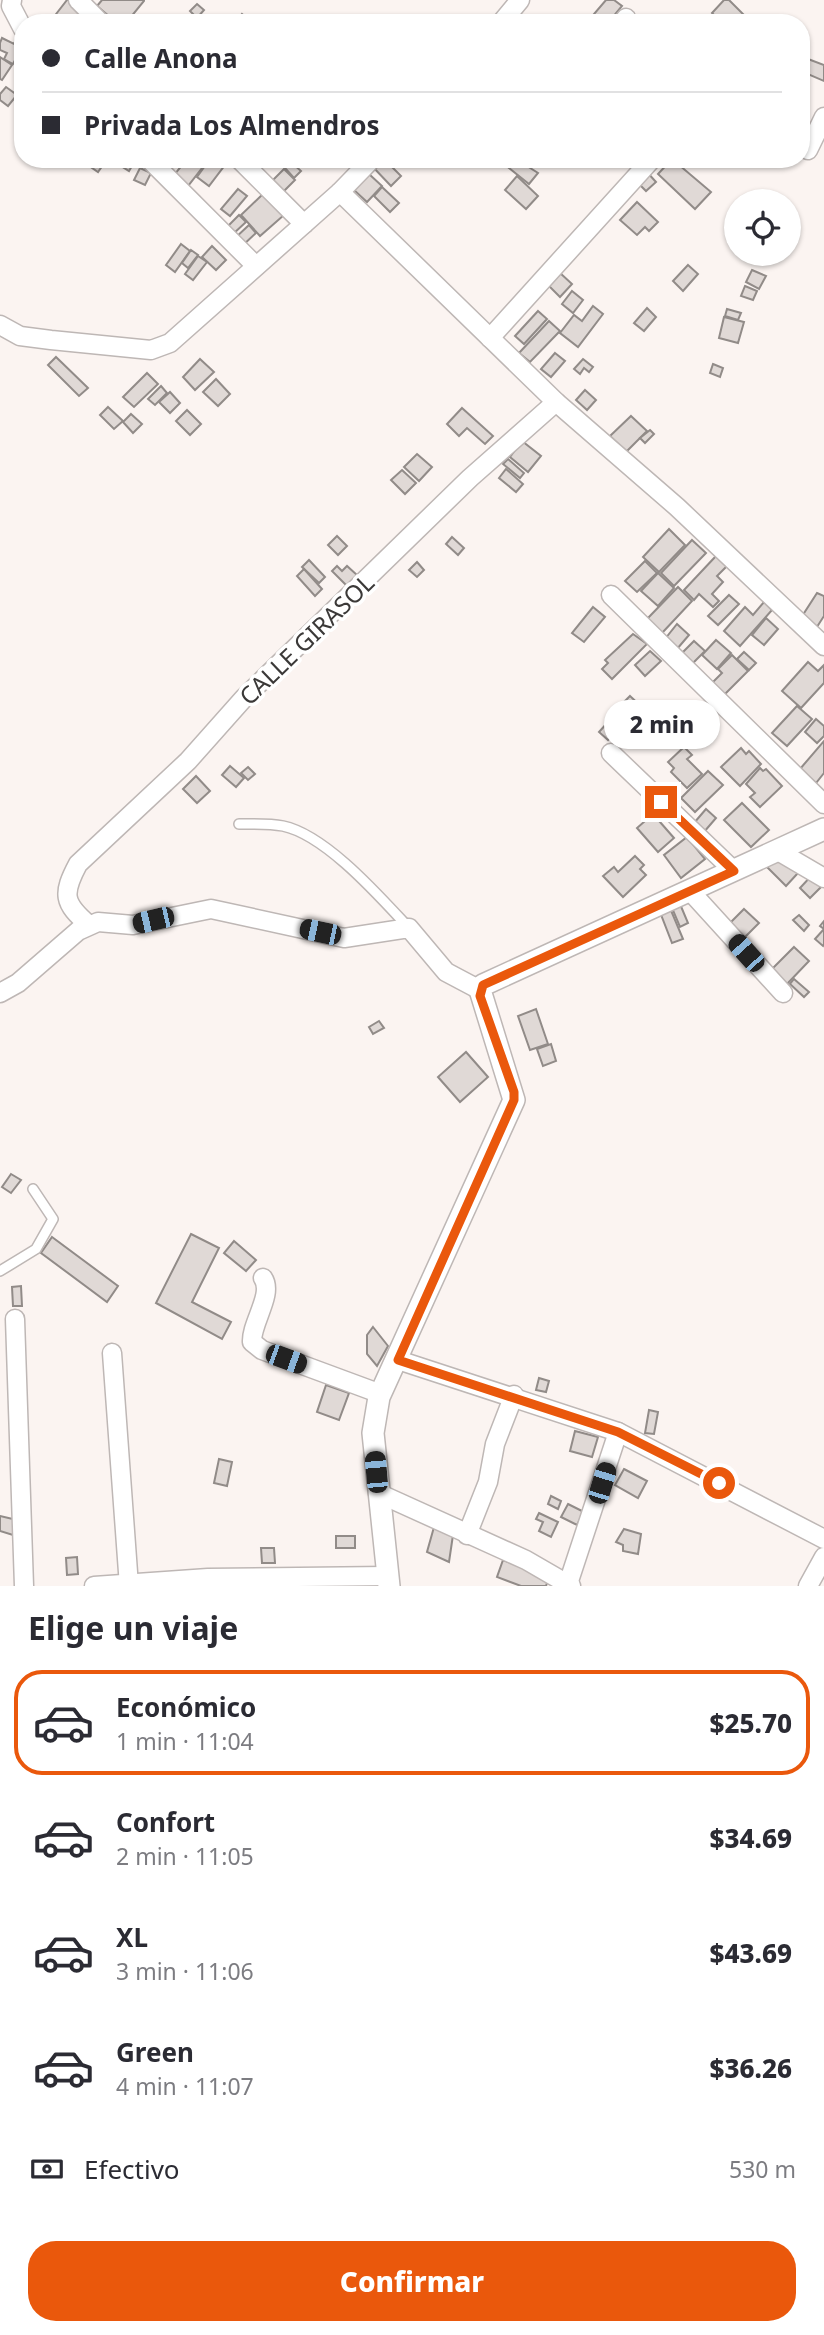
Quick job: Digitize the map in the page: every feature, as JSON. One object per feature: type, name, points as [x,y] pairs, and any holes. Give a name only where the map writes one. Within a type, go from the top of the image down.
[{"type":"street","points":[[78,0],[92,14]]},
{"type":"street","points":[[508,14],[520,0]]},
{"type":"street","points":[[811,151],[824,117]]},
{"type":"street","points":[[158,168],[256,266]]},
{"type":"street","points":[[248,168],[304,224]]},
{"type":"street","points":[[0,325],[20,336],[151,350],[170,343],[340,192],[363,168]]},
{"type":"street","points":[[489,338],[644,168]]},
{"type":"street","points":[[340,192],[555,402],[677,507],[824,646]]},
{"type":"street","name":"CALLE GIRASOL","points":[[89,925],[72,911],[66,896],[67,884],[78,864],[188,761],[244,698],[470,478],[555,402]]},
{"type":"street","points":[[611,595],[824,804]]},
{"type":"street","points":[[611,753],[734,871]]},
{"type":"street","points":[[480,990],[483,985],[824,829]]},
{"type":"street","points":[[778,851],[824,878]]},
{"type":"street","points":[[691,891],[783,993]]},
{"type":"street","points":[[0,993],[18,983],[89,925],[98,922],[133,925],[211,908],[344,938],[408,928],[446,972],[480,990],[514,1092],[514,1100],[381,1394],[373,1433],[388,1581],[208,1578],[94,1586]]},
{"type":"street","points":[[263,1278],[267,1288],[252,1333],[252,1342],[262,1350],[381,1394]]},
{"type":"street","points":[[15,1319],[24,1586]]},
{"type":"street","points":[[112,1353],[129,1585]]},
{"type":"street","points":[[398,1360],[514,1395],[618,1432],[824,1539]]},
{"type":"street","points":[[467,1535],[488,1482],[495,1444],[514,1395]]},
{"type":"street","points":[[378,1493],[526,1560],[570,1585],[618,1432]]},
{"type":"street","points":[[808,1586],[824,1558]]},
{"type":"lane","points":[[239,824],[285,826],[318,844],[357,874],[408,928]]},
{"type":"lane","points":[[0,1271],[36,1249],[54,1219],[33,1189]]},
{"type":"building","points":[[67,0],[72,0],[83,14],[56,14]]},
{"type":"building","points":[[102,0],[144,0],[133,14],[106,14],[97,6]]},
{"type":"building","points":[[606,0],[614,0],[622,6],[615,14],[594,14]]},
{"type":"building","points":[[724,0],[729,0],[743,14],[713,14]]},
{"type":"building","points":[[197,4],[204,10],[200,14],[190,11]]},
{"type":"building","points":[[2,38],[14,44],[13,64],[4,59],[7,53],[0,50]]},
{"type":"building","points":[[0,57],[12,65],[2,80],[0,79]]},
{"type":"building","points":[[810,60],[824,65],[824,81],[810,75]]},
{"type":"building","points":[[6,87],[14,93],[14,99],[8,106],[0,100],[0,94]]},
{"type":"building","points":[[140,168],[151,173],[145,185],[134,180]]},
{"type":"building","points":[[180,168],[202,168],[188,186],[174,175]]},
{"type":"building","points":[[204,168],[223,168],[209,186],[197,177]]},
{"type":"building","points":[[285,168],[298,168],[301,171],[294,178]]},
{"type":"building","points":[[374,168],[393,168],[401,176],[391,186]]},
{"type":"building","points":[[509,168],[530,168],[538,173],[529,184]]},
{"type":"building","points":[[664,168],[683,168],[711,192],[695,209],[658,174]]},
{"type":"building","points":[[284,169],[295,180],[284,191],[273,180]]},
{"type":"building","points":[[646,171],[656,182],[646,191],[636,181]]},
{"type":"building","points":[[369,174],[382,186],[367,202],[354,190]]},
{"type":"building","points":[[517,176],[538,196],[526,209],[505,190]]},
{"type":"building","points":[[382,187],[399,203],[390,212],[374,196]]},
{"type":"building","points":[[238,189],[247,196],[230,216],[221,209]]},
{"type":"building","points":[[264,193],[284,215],[260,236],[241,215]]},
{"type":"building","points":[[637,202],[658,222],[649,231],[645,227],[637,235],[620,220]]},
{"type":"building","points":[[239,215],[246,222],[233,234],[227,227]]},
{"type":"building","points":[[249,225],[256,233],[241,247],[234,239]]},
{"type":"building","points":[[181,244],[190,251],[175,272],[166,265]]},
{"type":"building","points":[[212,246],[226,260],[216,270],[202,257]]},
{"type":"building","points":[[191,250],[198,255],[188,268],[182,263]]},
{"type":"building","points":[[198,256],[207,262],[193,280],[185,274]]},
{"type":"building","points":[[688,265],[698,274],[683,291],[673,281]]},
{"type":"building","points":[[752,270],[766,276],[759,289],[746,282]]},
{"type":"building","points":[[559,272],[572,284],[560,297],[548,285]]},
{"type":"building","points":[[745,286],[757,291],[753,300],[741,296]]},
{"type":"building","points":[[572,291],[583,300],[573,313],[562,304]]},
{"type":"building","points":[[593,306],[603,314],[578,347],[560,333],[574,315],[582,321]]},
{"type":"building","points":[[647,308],[656,317],[644,331],[634,323]]},
{"type":"building","points":[[727,309],[741,313],[738,320],[725,316]]},
{"type":"building","points":[[538,311],[547,319],[524,344],[515,336]]},
{"type":"building","points":[[724,317],[744,322],[738,343],[719,338]]},
{"type":"building","points":[[549,321],[560,331],[530,362],[519,353]]},
{"type":"building","points":[[555,353],[565,361],[551,377],[541,369]]},
{"type":"building","points":[[56,357],[88,388],[79,396],[48,365]]},
{"type":"building","points":[[200,359],[214,372],[195,390],[183,377]]},
{"type":"building","points":[[583,359],[593,367],[589,372],[584,368],[580,374],[574,369]]},
{"type":"building","points":[[713,364],[723,368],[720,377],[710,373]]},
{"type":"building","points":[[147,373],[158,384],[134,407],[123,397]]},
{"type":"building","points":[[216,379],[230,394],[218,406],[203,392]]},
{"type":"building","points":[[161,386],[167,393],[155,405],[148,399]]},
{"type":"building","points":[[585,390],[596,400],[587,410],[576,400]]},
{"type":"building","points":[[170,392],[180,403],[170,413],[159,402]]},
{"type":"building","points":[[108,407],[123,421],[114,429],[100,415]]},
{"type":"building","points":[[462,408],[493,436],[485,444],[467,428],[459,436],[447,424]]},
{"type":"building","points":[[187,410],[201,424],[190,435],[176,421]]},
{"type":"building","points":[[131,414],[142,424],[133,433],[123,422]]},
{"type":"building","points":[[631,416],[647,431],[626,452],[610,436]]},
{"type":"building","points":[[650,430],[654,434],[645,443],[640,438]]},
{"type":"building","points":[[522,441],[541,456],[528,472],[510,457]]},
{"type":"building","points":[[417,454],[432,467],[419,481],[404,467]]},
{"type":"building","points":[[508,459],[524,473],[520,478],[503,464]]},
{"type":"building","points":[[506,469],[523,484],[516,492],[499,478]]},
{"type":"building","points":[[402,470],[416,483],[405,494],[391,480]]},
{"type":"building","points":[[669,529],[685,545],[659,572],[643,557]]},
{"type":"building","points":[[337,536],[347,546],[338,555],[328,545]]},
{"type":"building","points":[[452,537],[464,548],[458,555],[446,544]]},
{"type":"building","points":[[692,540],[706,553],[674,586],[661,573]]},
{"type":"building","points":[[716,556],[727,566],[717,576],[723,582],[712,594],[719,601],[713,607],[699,594],[694,600],[684,590]]},
{"type":"building","points":[[309,560],[325,577],[319,583],[302,567]]},
{"type":"building","points":[[645,561],[657,573],[637,592],[625,581]]},
{"type":"building","points":[[417,562],[424,570],[417,577],[409,570]]},
{"type":"building","points":[[337,566],[342,571],[347,566],[357,575],[347,586],[332,571]]},
{"type":"building","points":[[304,569],[322,589],[315,596],[297,576]]},
{"type":"building","points":[[658,573],[674,588],[658,606],[641,591]]},
{"type":"building","points":[[678,587],[692,601],[662,633],[647,619]]},
{"type":"building","points":[[817,593],[824,596],[824,616],[815,630],[799,621]]},
{"type":"building","points":[[729,595],[739,604],[718,625],[708,616]]},
{"type":"building","points":[[764,602],[772,610],[740,646],[724,631],[745,607],[753,615]]},
{"type":"building","points":[[593,607],[605,617],[584,642],[572,633]]},
{"type":"building","points":[[766,618],[778,629],[764,645],[752,635]]},
{"type":"building","points":[[677,624],[689,635],[677,649],[665,639]]},
{"type":"building","points":[[633,634],[647,644],[612,679],[602,669],[608,663],[605,660]]},
{"type":"building","points":[[716,640],[731,653],[717,669],[702,655]]},
{"type":"building","points":[[694,641],[705,651],[692,664],[681,654]]},
{"type":"building","points":[[650,651],[661,661],[645,676],[635,665]]},
{"type":"building","points":[[744,652],[756,663],[749,670],[737,659]]},
{"type":"building","points":[[732,655],[748,671],[722,697],[710,685],[722,673],[718,669]]},
{"type":"building","points":[[808,662],[818,671],[824,665],[824,683],[801,708],[782,691]]},
{"type":"building","points":[[630,696],[661,725],[647,741],[621,717],[624,714],[618,708]]},
{"type":"building","points":[[797,706],[812,719],[787,746],[772,733]]},
{"type":"building","points":[[816,719],[824,726],[824,736],[817,743],[805,732]]},
{"type":"building","points":[[609,721],[618,729],[608,740],[599,732]]},
{"type":"building","points":[[824,741],[824,773],[816,783],[800,769]]},
{"type":"building","points":[[684,747],[692,755],[687,759],[702,774],[687,788],[671,772],[674,768],[668,762]]},
{"type":"building","points":[[741,748],[746,754],[749,751],[761,764],[740,786],[721,767]]},
{"type":"building","points":[[230,766],[244,778],[236,787],[222,775]]},
{"type":"building","points":[[248,767],[255,774],[248,780],[241,773]]},
{"type":"building","points":[[760,768],[763,771],[766,769],[782,786],[760,807],[750,797],[755,793],[746,784]]},
{"type":"building","points":[[708,771],[723,785],[695,812],[681,798]]},
{"type":"building","points":[[196,776],[210,791],[197,803],[183,789]]},
{"type":"building","points":[[742,803],[769,830],[751,847],[724,820]]},
{"type":"building","points":[[706,809],[716,818],[704,832],[694,823]]},
{"type":"building","points":[[653,814],[674,838],[658,852],[637,828]]},
{"type":"building","points":[[687,837],[705,859],[681,878],[664,855]]},
{"type":"building","points":[[779,854],[798,873],[786,886],[766,866]]},
{"type":"building","points":[[635,856],[644,865],[640,869],[646,875],[623,897],[603,876],[614,867],[618,872]]},
{"type":"building","points":[[813,874],[823,885],[810,898],[800,888]]},
{"type":"building","points":[[680,904],[688,923],[680,927],[672,908]]},
{"type":"building","points":[[670,908],[683,939],[672,943],[660,912]]},
{"type":"building","points":[[744,909],[759,923],[741,941],[726,927]]},
{"type":"building","points":[[799,915],[809,925],[804,931],[793,920]]},
{"type":"building","points":[[824,929],[824,944],[823,946],[815,939]]},
{"type":"building","points":[[794,947],[809,961],[787,984],[772,969]]},
{"type":"building","points":[[794,979],[809,992],[804,997],[790,984]]},
{"type":"building","points":[[536,1009],[548,1044],[530,1050],[518,1016]]},
{"type":"building","points":[[379,1021],[384,1028],[373,1034],[369,1027]]},
{"type":"building","points":[[551,1044],[556,1061],[543,1066],[537,1049]]},
{"type":"building","points":[[466,1052],[488,1077],[460,1102],[438,1077]]},
{"type":"building","points":[[11,1174],[21,1180],[11,1193],[2,1187]]},
{"type":"building","points":[[191,1234],[219,1248],[192,1302],[231,1322],[222,1339],[156,1303]]},
{"type":"building","points":[[52,1237],[118,1286],[107,1302],[41,1253]]},
{"type":"building","points":[[234,1241],[256,1260],[246,1271],[224,1253]]},
{"type":"building","points":[[21,1286],[22,1306],[13,1306],[12,1287]]},
{"type":"building","points":[[373,1327],[388,1346],[377,1366],[367,1354],[367,1335]]},
{"type":"building","points":[[539,1378],[549,1381],[546,1392],[536,1390]]},
{"type":"building","points":[[326,1385],[349,1393],[339,1420],[317,1412]]},
{"type":"building","points":[[649,1410],[658,1412],[654,1434],[645,1433]]},
{"type":"building","points":[[575,1431],[598,1437],[592,1457],[570,1451]]},
{"type":"building","points":[[219,1459],[232,1462],[227,1486],[214,1483]]},
{"type":"building","points":[[624,1469],[647,1481],[638,1498],[615,1485]]},
{"type":"building","points":[[551,1496],[561,1501],[558,1509],[548,1504]]},
{"type":"building","points":[[568,1504],[584,1512],[577,1525],[561,1517]]},
{"type":"building","points":[[539,1513],[558,1522],[551,1537],[539,1531],[543,1522],[536,1519]]},
{"type":"building","points":[[0,1516],[17,1520],[13,1535],[0,1531]]},
{"type":"building","points":[[434,1527],[453,1535],[449,1562],[427,1552]]},
{"type":"building","points":[[624,1529],[641,1534],[638,1554],[623,1551],[623,1545],[616,1542]]},
{"type":"building","points":[[336,1536],[355,1536],[355,1548],[336,1548]]},
{"type":"building","points":[[261,1548],[274,1548],[275,1563],[262,1563]]},
{"type":"building","points":[[77,1557],[78,1574],[67,1575],[66,1558]]},
{"type":"building","points":[[503,1560],[549,1577],[546,1586],[521,1586],[497,1577]]},
{"type":"route","points":[[661,802],[734,871],[483,985],[480,996],[514,1092],[514,1100],[483,1175],[398,1360],[514,1395],[618,1432],[719,1483]]}]
